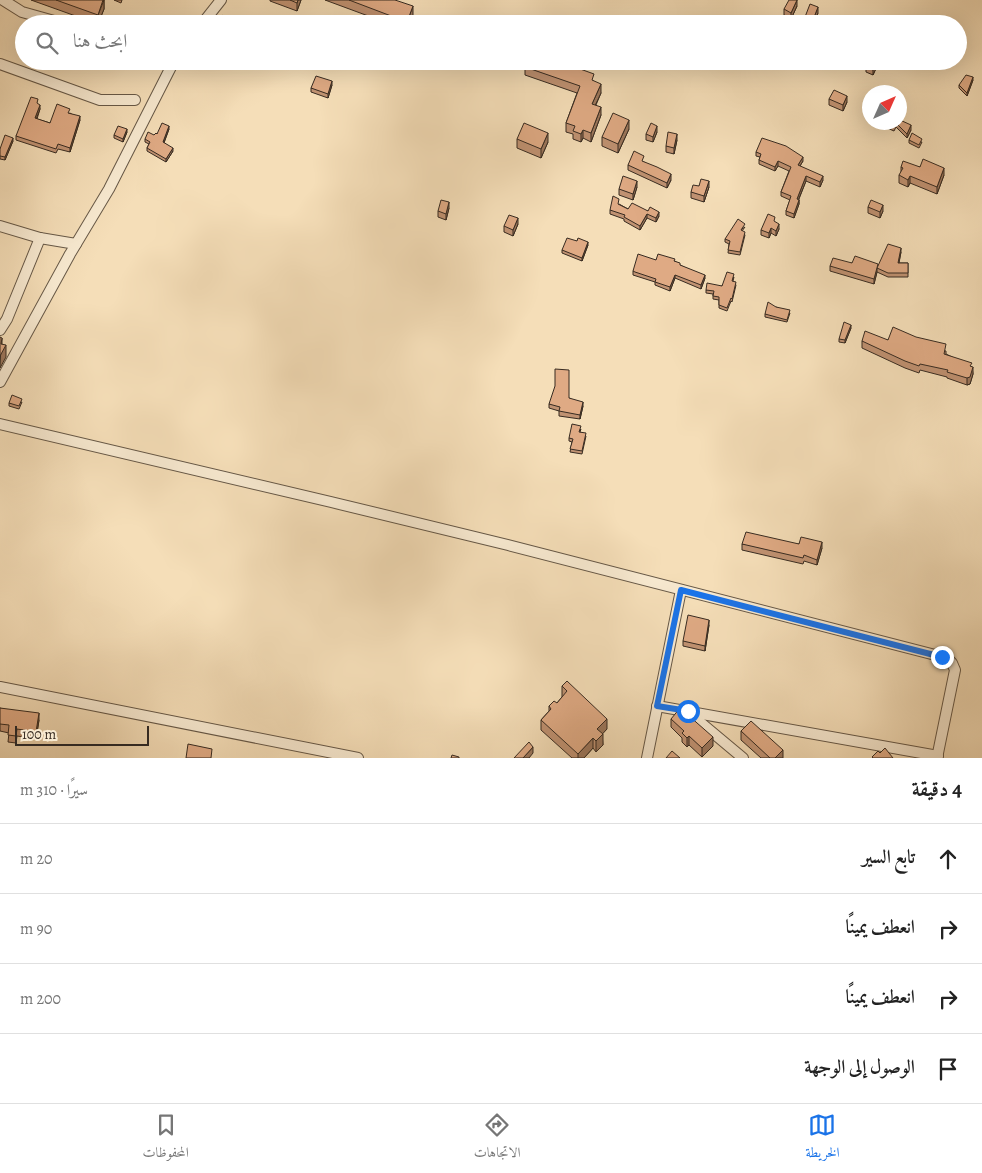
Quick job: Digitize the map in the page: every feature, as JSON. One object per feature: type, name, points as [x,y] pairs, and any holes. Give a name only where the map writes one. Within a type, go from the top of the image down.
[{"type":"street","points":[[3,0],[22,12],[33,15]]},
{"type":"street","points":[[209,15],[221,0]]},
{"type":"street","points":[[0,64],[15,69]]},
{"type":"street","points":[[17,70],[100,100],[135,100]]},
{"type":"street","points":[[0,382],[76,244],[109,189],[169,70]]},
{"type":"street","points":[[0,226],[40,238],[76,244]]},
{"type":"street","points":[[0,330],[40,238]]},
{"type":"street","points":[[0,424],[341,504],[596,567],[947,658],[955,670],[938,757],[657,706]]},
{"type":"street","points":[[647,758],[681,590]]},
{"type":"street","points":[[0,687],[358,758]]},
{"type":"street","points":[[688,711],[743,758]]},
{"type":"building","points":[[56,0],[103,0],[98,15]]},
{"type":"building","points":[[349,0],[395,0],[413,6],[410,15],[389,15]]},
{"type":"building","points":[[789,0],[797,0],[791,13],[784,9]]},
{"type":"building","points":[[810,4],[818,7],[815,15],[806,15]]},
{"type":"building","points":[[534,70],[583,70],[594,74],[592,80],[601,84],[592,104],[601,107],[591,133],[583,130],[581,134],[573,131],[575,126],[566,123],[580,86]]},
{"type":"building","points":[[966,75],[973,77],[967,93],[959,85]]},
{"type":"building","points":[[316,76],[332,81],[328,94],[311,88]]},
{"type":"building","points":[[834,90],[847,96],[843,105],[829,99]]},
{"type":"building","points":[[31,97],[38,99],[37,103],[40,105],[35,118],[50,123],[57,104],[70,109],[68,113],[80,116],[70,148],[58,144],[56,149],[16,136]]},
{"type":"building","points":[[613,113],[629,120],[618,144],[602,137]]},
{"type":"building","points":[[162,123],[169,126],[163,142],[173,148],[166,159],[147,148],[150,142],[145,139],[148,132],[154,135],[157,134]]},
{"type":"building","points":[[524,123],[548,133],[541,149],[517,139]]},
{"type":"building","points":[[651,123],[657,126],[653,137],[646,134]]},
{"type":"building","points":[[907,123],[911,125],[907,134],[903,130],[907,130]]},
{"type":"building","points":[[118,126],[127,129],[123,139],[114,135]]},
{"type":"building","points":[[668,132],[677,134],[674,148],[666,146]]},
{"type":"building","points":[[912,133],[922,139],[919,145],[909,140]]},
{"type":"building","points":[[5,135],[13,138],[5,157],[0,156],[0,149]]},
{"type":"building","points":[[762,138],[786,146],[803,157],[798,165],[823,176],[820,182],[806,176],[797,199],[799,200],[794,214],[786,211],[791,196],[781,192],[791,167],[778,161],[775,167],[759,160],[761,154],[756,152]]},
{"type":"building","points":[[634,151],[644,156],[642,161],[671,174],[667,183],[628,165]]},
{"type":"building","points":[[923,159],[944,168],[937,187],[910,176],[908,180],[899,175],[903,168],[901,167],[903,161],[920,167]]},
{"type":"building","points":[[623,176],[637,181],[633,194],[619,189]]},
{"type":"building","points":[[701,179],[709,181],[704,196],[691,192],[693,185],[699,186]]},
{"type":"building","points":[[613,196],[619,199],[618,204],[628,209],[632,203],[648,211],[650,207],[659,212],[656,218],[647,214],[640,226],[624,217],[625,215],[610,210]]},
{"type":"building","points":[[441,200],[449,202],[446,214],[438,211]]},
{"type":"building","points":[[871,200],[883,205],[880,212],[868,207]]},
{"type":"building","points":[[768,214],[775,217],[774,221],[779,224],[776,231],[771,228],[769,233],[761,230]]},
{"type":"building","points":[[509,215],[518,218],[513,230],[504,226]]},
{"type":"building","points":[[738,219],[745,224],[741,230],[745,232],[740,252],[728,250],[730,241],[725,239]]},
{"type":"building","points":[[567,238],[577,241],[578,238],[588,242],[582,258],[562,250]]},
{"type":"building","points":[[888,244],[901,248],[898,263],[908,263],[908,273],[888,273],[877,268]]},
{"type":"building","points":[[638,254],[656,260],[658,254],[675,259],[674,261],[680,263],[680,265],[705,275],[701,285],[675,275],[670,287],[655,282],[656,279],[633,271]]},
{"type":"building","points":[[855,256],[878,264],[874,279],[830,266],[833,258],[852,263]]},
{"type":"building","points":[[727,272],[734,274],[732,281],[736,282],[732,299],[727,308],[719,305],[719,297],[713,296],[714,291],[706,290],[707,283],[722,286]]},
{"type":"building","points":[[768,302],[776,307],[790,310],[787,320],[765,314]]},
{"type":"building","points":[[844,322],[851,325],[845,340],[839,339]]},
{"type":"building","points":[[893,327],[916,337],[946,344],[944,354],[972,363],[970,366],[973,367],[970,377],[967,378],[947,372],[948,370],[920,364],[919,366],[862,341],[865,331],[888,340]]},
{"type":"building","points":[[0,337],[2,338],[1,344],[6,345],[0,356]]},
{"type":"building","points":[[555,369],[569,370],[569,398],[583,402],[580,415],[559,411],[560,407],[549,404],[555,386]]},
{"type":"building","points":[[12,395],[22,399],[19,406],[9,403]]},
{"type":"building","points":[[572,424],[581,426],[579,432],[586,433],[582,451],[570,449],[573,439],[569,438]]},
{"type":"building","points":[[746,532],[799,544],[801,537],[822,542],[817,560],[804,555],[803,558],[742,544]]},
{"type":"building","points":[[688,615],[709,620],[705,646],[683,641]]},
{"type":"building","points":[[567,681],[607,719],[597,729],[603,734],[596,741],[593,738],[578,754],[541,720],[551,709],[549,706],[554,701],[557,703],[567,691],[562,686]]},
{"type":"building","points":[[0,708],[39,713],[36,732],[17,729],[16,736],[8,735],[9,725],[0,724]]},
{"type":"building","points":[[680,708],[713,737],[702,748],[689,736],[687,738],[682,733],[684,731],[671,719]]},
{"type":"building","points":[[751,721],[783,750],[775,758],[770,758],[741,731]]},
{"type":"building","points":[[529,742],[533,747],[523,758],[514,758]]},
{"type":"building","points":[[188,744],[212,749],[211,758],[186,758]]},
{"type":"building","points":[[885,748],[893,758],[872,757],[878,751],[880,753]]},
{"type":"building","points":[[672,751],[680,758],[666,758]]},
{"type":"route","points":[[688,711],[657,706],[681,590],[942,657]]}]
